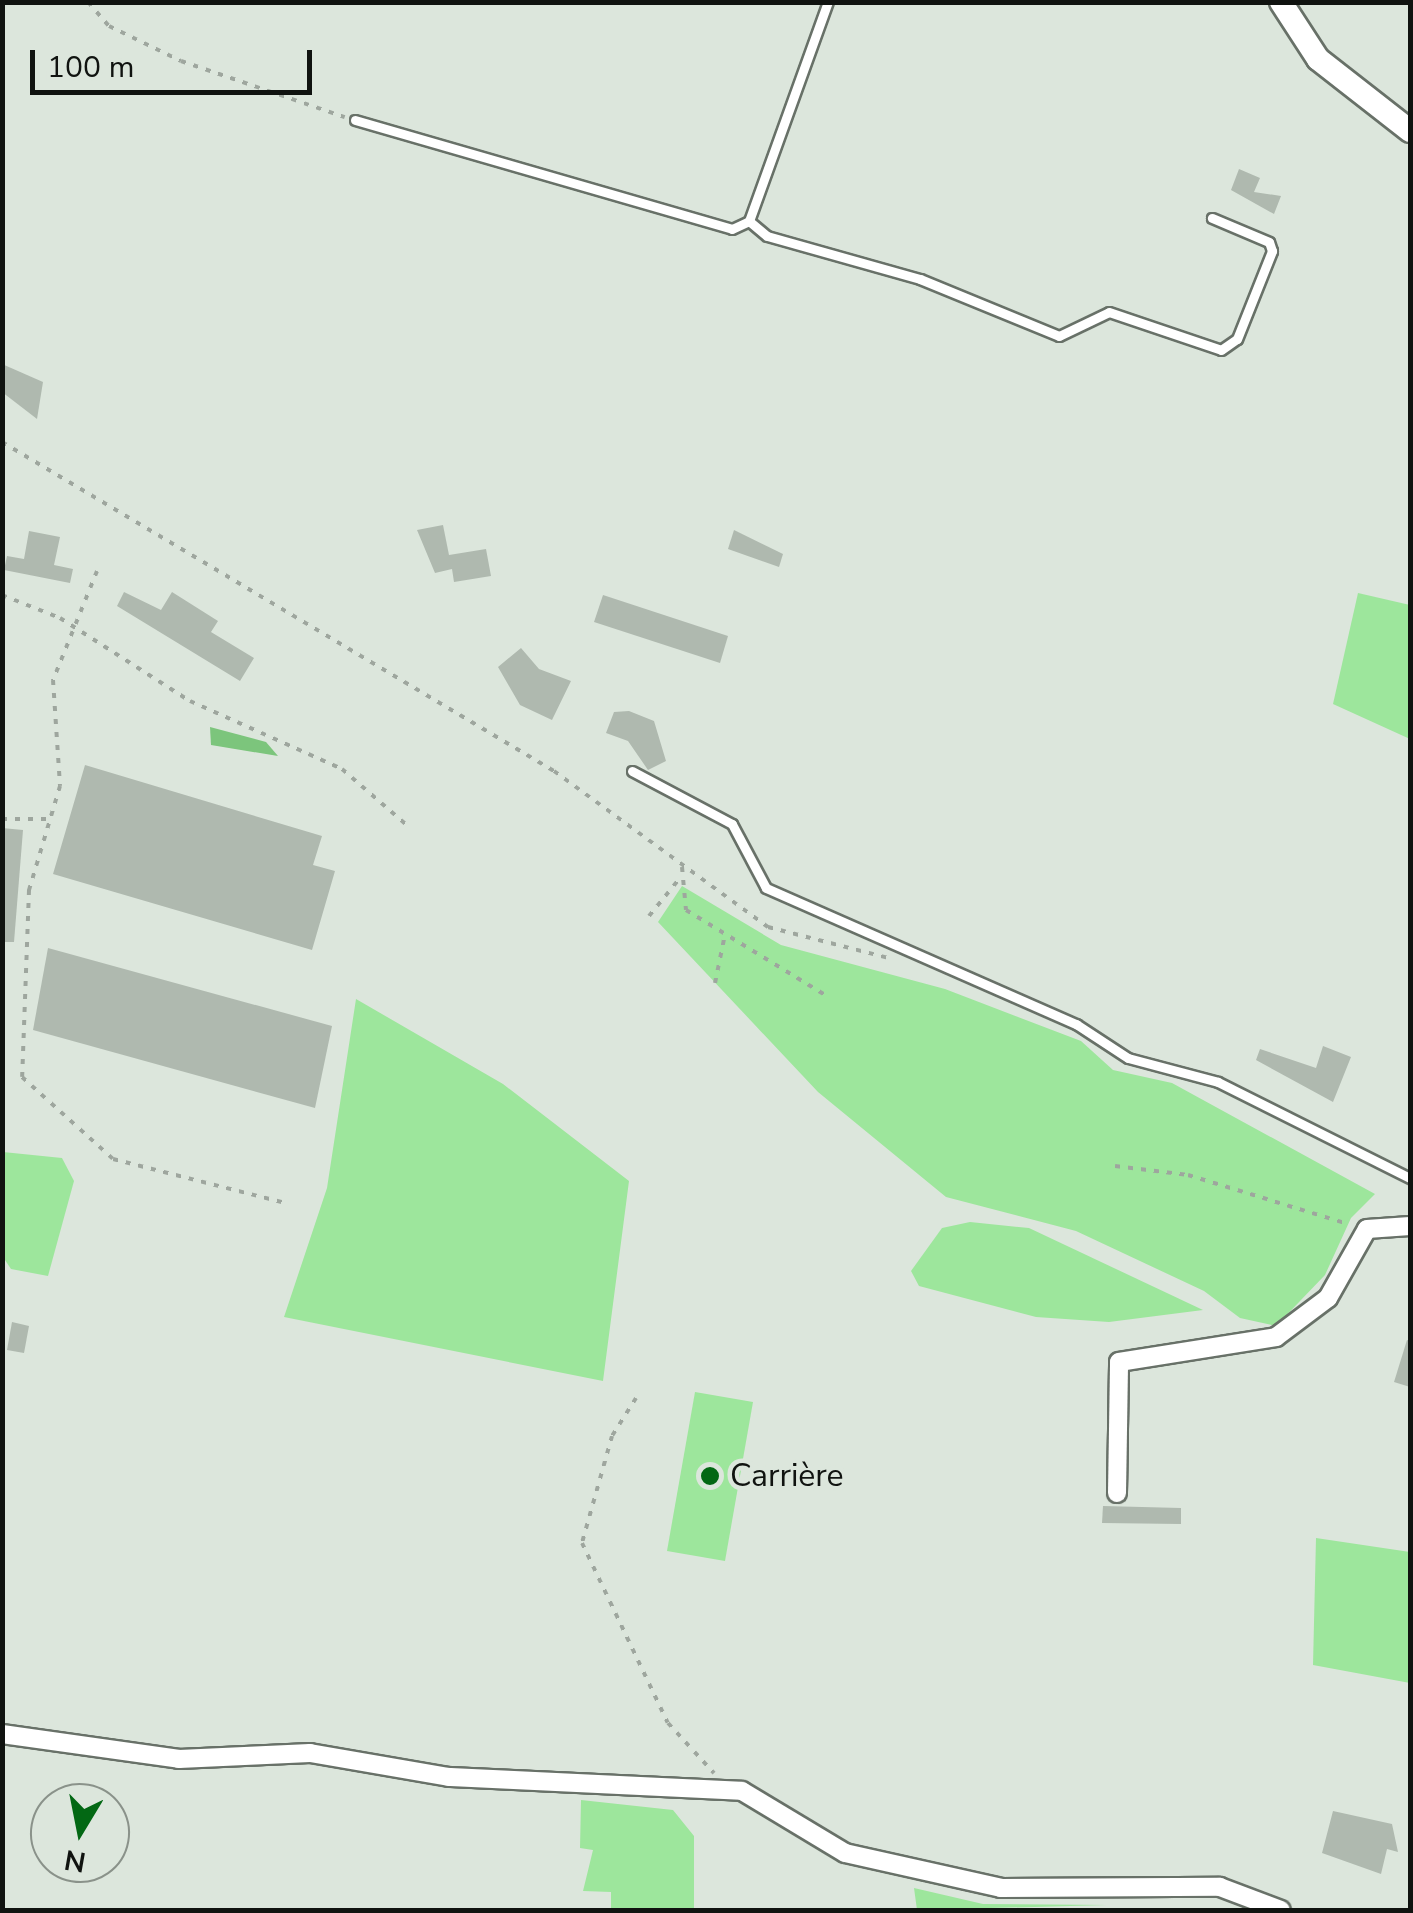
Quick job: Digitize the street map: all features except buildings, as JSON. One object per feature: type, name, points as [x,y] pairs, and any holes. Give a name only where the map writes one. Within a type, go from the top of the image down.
[{"type":"main road","points":[[1281,2],[1318,59],[1410,131]]},
{"type":"street","points":[[1117,1494],[1120,1362],[1276,1337],[1328,1298],[1366,1229],[1410,1226]]},
{"type":"street","points":[[2,1734],[179,1759],[310,1752],[449,1778],[727,1790],[844,1853],[984,1884],[1220,1887],[1281,1910]]},
{"type":"lane","points":[[355,120],[732,229],[750,222],[828,2]]},
{"type":"lane","points":[[750,222],[767,236],[920,279],[1059,336],[1110,312],[1220,350],[1237,339],[1272,251],[1269,242],[1212,218]]},
{"type":"lane","points":[[632,771],[732,824],[766,888],[1076,1024],[1128,1058],[1218,1082],[1410,1178]]},
{"type":"path","points":[[88,2],[108,26],[181,61],[355,120]]},
{"type":"path","points":[[2,442],[457,721],[554,771],[682,867],[779,931],[900,960]]},
{"type":"path","points":[[97,572],[71,625],[53,680],[60,786],[26,916],[22,1077],[114,1158],[286,1203]]},
{"type":"path","points":[[2,595],[71,625],[190,701],[342,769],[409,826]]},
{"type":"path","points":[[2,819],[51,819]]},
{"type":"path","points":[[682,867],[680,878],[686,910],[724,939],[825,995]]},
{"type":"path","points":[[650,916],[680,878]]},
{"type":"path","points":[[715,983],[724,939]]},
{"type":"path","points":[[1116,1166],[1188,1175],[1366,1229]]},
{"type":"path","points":[[636,1398],[612,1436],[582,1543],[668,1723],[727,1790]]},
{"type":"shaded area","points":[[1358,593],[1410,605],[1410,739],[1333,704]]},
{"type":"shaded area","points":[[210,727],[266,742],[278,756],[211,745]]},
{"type":"shaded area","points":[[682,886],[781,945],[945,989],[1081,1041],[1113,1070],[1172,1083],[1375,1194],[1351,1218],[1325,1275],[1276,1326],[1240,1318],[1204,1291],[1076,1231],[946,1197],[818,1092],[658,922]]},
{"type":"shaded area","points":[[356,999],[503,1084],[629,1181],[603,1381],[284,1317],[327,1188]]},
{"type":"shaded area","points":[[3,1152],[62,1158],[74,1181],[48,1276],[11,1269],[3,1257]]},
{"type":"shaded area","points":[[970,1222],[1029,1228],[1203,1310],[1109,1322],[1036,1317],[919,1286],[911,1271],[942,1228]]},
{"type":"shaded area","name":"Carrière","points":[[695,1392],[753,1402],[725,1561],[667,1551]]},
{"type":"shaded area","points":[[1316,1538],[1410,1552],[1410,1683],[1313,1665]]},
{"type":"shaded area","points":[[581,1800],[673,1810],[694,1836],[694,1910],[611,1910],[611,1892],[583,1891],[593,1850],[580,1848]]},
{"type":"shaded area","points":[[914,1888],[983,1904],[1107,1905],[917,1910]]},
{"type":"place","name":"Carrière","points":[[710,1476]]}]
